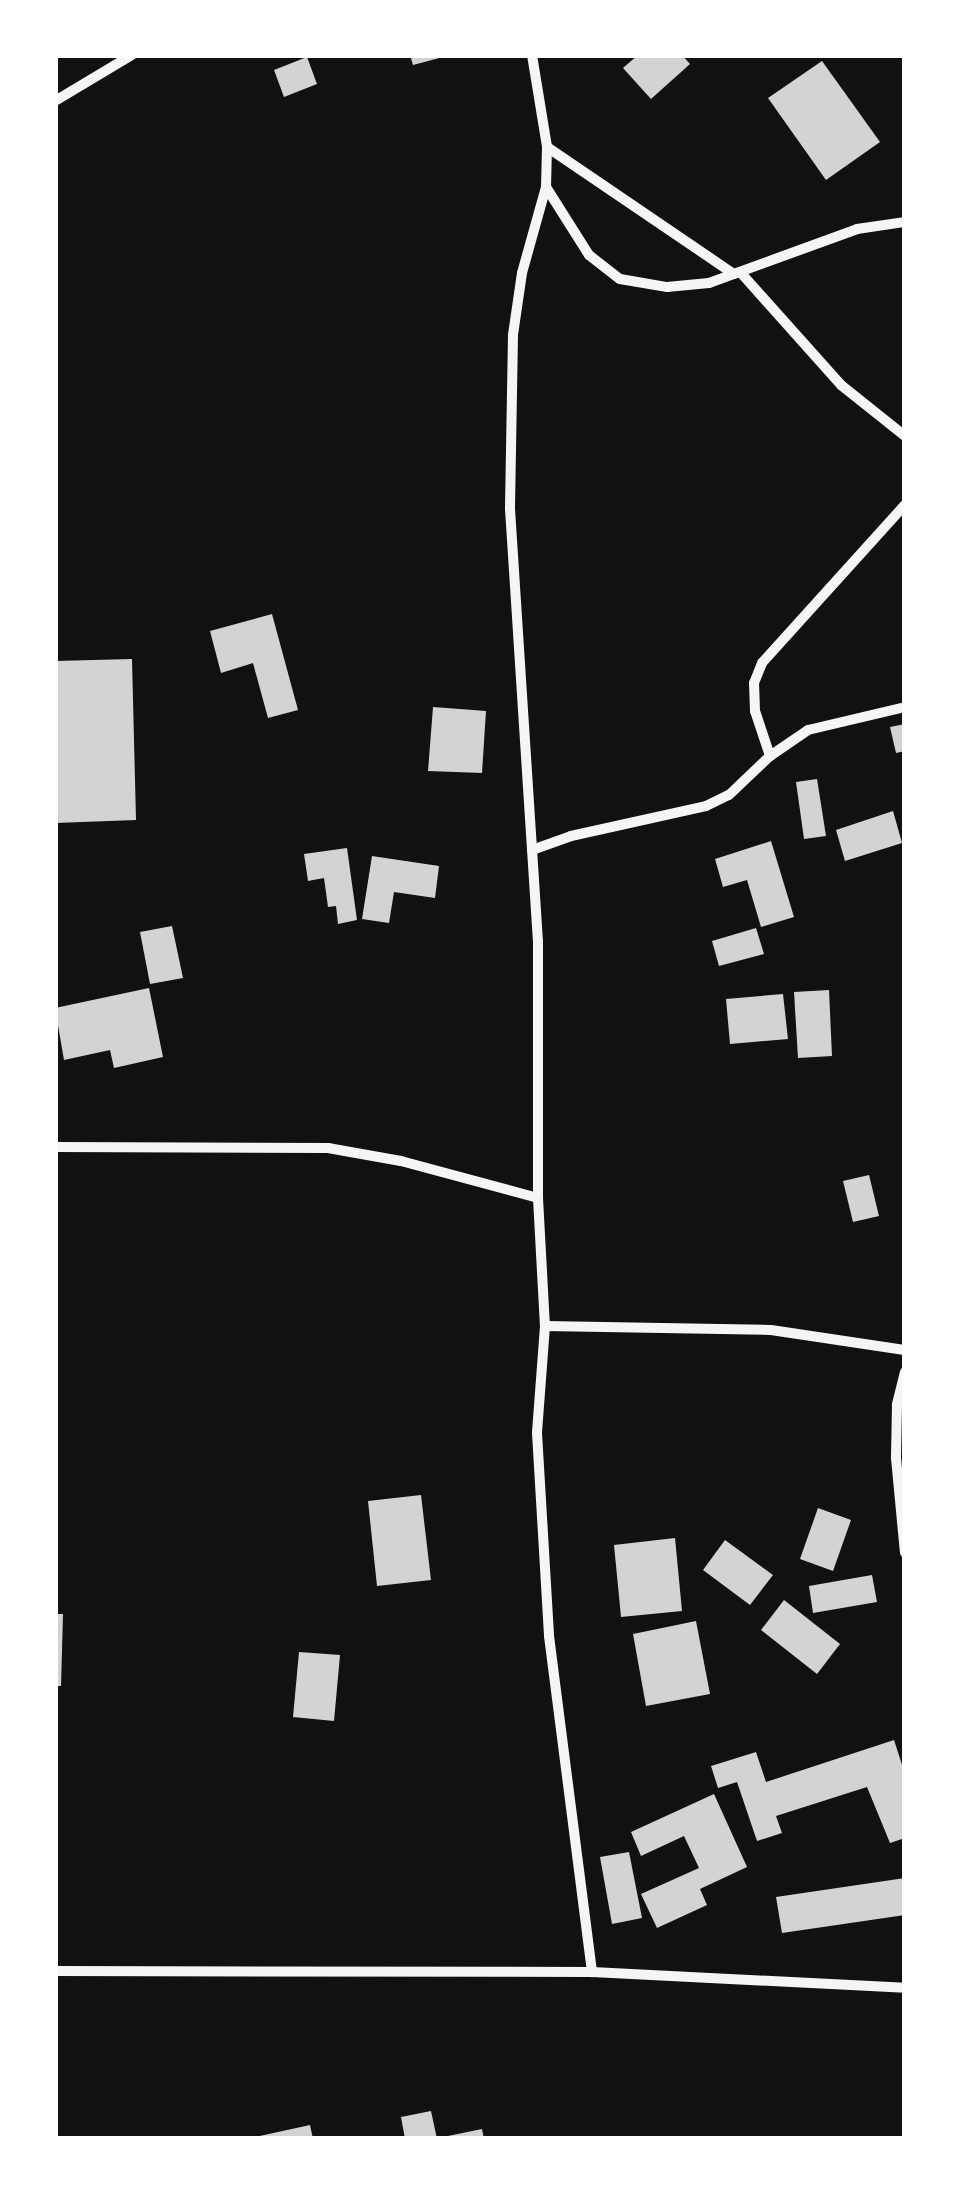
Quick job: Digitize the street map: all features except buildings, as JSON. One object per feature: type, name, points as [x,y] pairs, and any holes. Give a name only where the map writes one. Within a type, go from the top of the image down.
[{"type":"street","points":[[55,100],[132,55]]},
{"type":"street","points":[[532,55],[547,147],[546,187],[522,273],[513,335],[510,509],[538,942],[538,1198],[545,1326],[536,1432],[549,1636],[592,1972]]},
{"type":"street","points":[[547,147],[737,274],[840,386],[905,436]]},
{"type":"street","points":[[546,187],[590,255],[620,279],[667,287],[737,274],[857,229],[905,222]]},
{"type":"street","points":[[770,756],[755,711],[754,683],[762,663],[905,505]]},
{"type":"street","points":[[532,850],[571,836],[706,806],[729,796],[770,756],[808,730],[905,708]]},
{"type":"street","points":[[55,1148],[328,1148],[401,1161],[538,1198]]},
{"type":"street","points":[[545,1326],[771,1330],[905,1350]]},
{"type":"street","points":[[905,1372],[897,1405],[896,1458],[905,1553]]},
{"type":"street","points":[[55,1971],[592,1972],[905,1988]]}]
